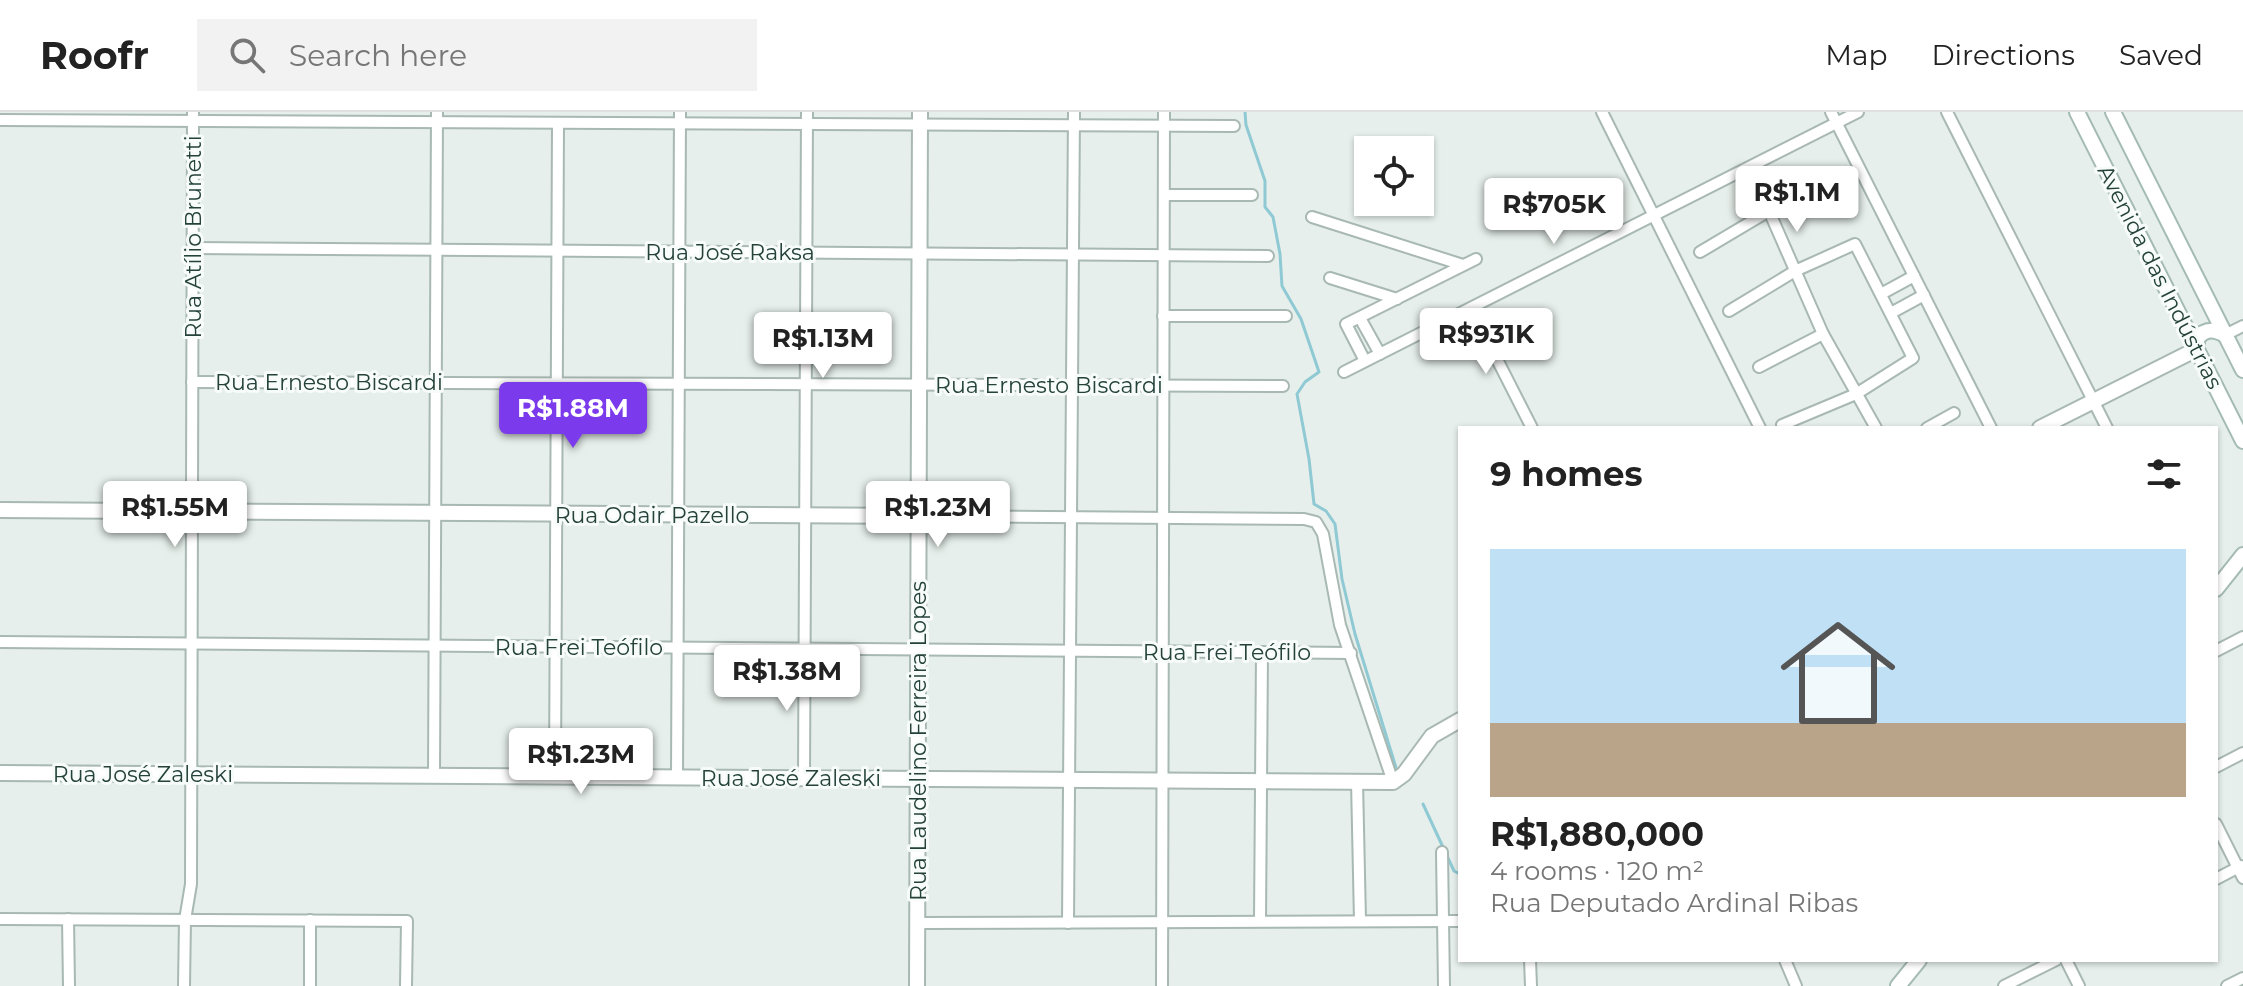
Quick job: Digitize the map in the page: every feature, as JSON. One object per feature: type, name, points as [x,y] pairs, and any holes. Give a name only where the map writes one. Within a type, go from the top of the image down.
[{"type":"street","points":[[1068,923],[1074,112]]},
{"type":"street","points":[[1162,986],[1164,112]]},
{"type":"street","points":[[1602,112],[1759,426]]},
{"type":"street","points":[[1344,372],[1653,216],[1834,117],[1858,112]]},
{"type":"street","points":[[1947,112],[2106,426]]},
{"type":"street","name":"Avenida das Indústrias","points":[[2077,112],[2243,441]]},
{"type":"street","name":"Avenida das Indústrias","points":[[2113,112],[2243,370]]},
{"type":"street","name":"Rua Atílio Brunetti","points":[[184,986],[185,920],[191,884],[193,117]]},
{"type":"street","points":[[0,120],[437,117],[558,123],[680,118],[920,118],[1074,125],[1234,126]]},
{"type":"street","points":[[434,776],[437,117]]},
{"type":"street","points":[[1834,117],[1990,426]]},
{"type":"street","points":[[677,777],[680,118]]},
{"type":"street","points":[[804,778],[807,118]]},
{"type":"street","name":"Rua Laudelino Ferreira Lopes","points":[[917,986],[920,118]]},
{"type":"street","points":[[555,777],[558,123]]},
{"type":"street","points":[[1700,252],[1769,211],[1835,182]]},
{"type":"street","points":[[1164,195],[1252,195]]},
{"type":"street","points":[[1769,211],[1823,334],[1875,426]]},
{"type":"street","points":[[1312,217],[1463,265]]},
{"type":"street","points":[[1729,311],[1795,271],[1855,244],[1913,358],[1856,394],[1782,425]]},
{"type":"street","name":"Rua José Raksa","points":[[193,248],[1268,256]]},
{"type":"street","points":[[1365,361],[1346,324],[1476,259]]},
{"type":"street","points":[[1881,294],[1914,276]]},
{"type":"street","points":[[1330,278],[1397,299]]},
{"type":"street","points":[[1891,313],[1924,295]]},
{"type":"street","points":[[1471,308],[1531,426]]},
{"type":"street","points":[[1163,316],[1286,316]]},
{"type":"street","points":[[1360,318],[1380,354]]},
{"type":"street","points":[[2044,426],[2197,349],[2197,339],[2205,331],[2216,330],[2225,335],[2243,326]]},
{"type":"street","points":[[1759,367],[1823,334]]},
{"type":"street","name":"Rua Ernesto Biscardi","points":[[192,382],[1283,386]]},
{"type":"street","points":[[1931,426],[1954,413]]},
{"type":"street","name":"Rua Odair Pazello","points":[[0,510],[1304,519],[1321,527],[1340,625],[1351,653]]},
{"type":"street","points":[[2218,586],[2243,555]]},
{"type":"street","points":[[2218,650],[2243,637]]},
{"type":"street","name":"Rua Frei Teófilo","points":[[0,642],[1351,653]]},
{"type":"street","points":[[1260,921],[1262,652]]},
{"type":"street","points":[[1351,653],[1393,782],[1404,774],[1432,736],[1458,721]]},
{"type":"street","points":[[2218,766],[2243,753]]},
{"type":"street","name":"Rua José Zaleski","points":[[0,773],[1393,782]]},
{"type":"street","points":[[1357,781],[1360,921]]},
{"type":"street","points":[[2218,828],[2241,870],[2218,878]]},
{"type":"street","points":[[1442,852],[1444,986]]},
{"type":"street","points":[[0,919],[407,921],[406,986]]},
{"type":"street","points":[[68,919],[69,986]]},
{"type":"street","points":[[310,920],[310,986]]},
{"type":"street","points":[[917,923],[1458,921]]},
{"type":"street","points":[[1530,962],[1531,986]]},
{"type":"street","points":[[1786,962],[1796,986]]},
{"type":"street","points":[[1898,986],[1917,962]]},
{"type":"street","points":[[2004,986],[2052,962]]},
{"type":"street","points":[[2067,962],[2079,986]]},
{"type":"street","points":[[2227,986],[2243,978]]},
{"type":"waterway","points":[[1245,112],[1246,125],[1265,181],[1265,207],[1273,217],[1282,286],[1301,319],[1319,372],[1305,382],[1297,394],[1314,504],[1326,511],[1335,524],[1342,579],[1355,634],[1397,771]]},
{"type":"waterway","points":[[1423,804],[1454,871],[1458,873]]}]
